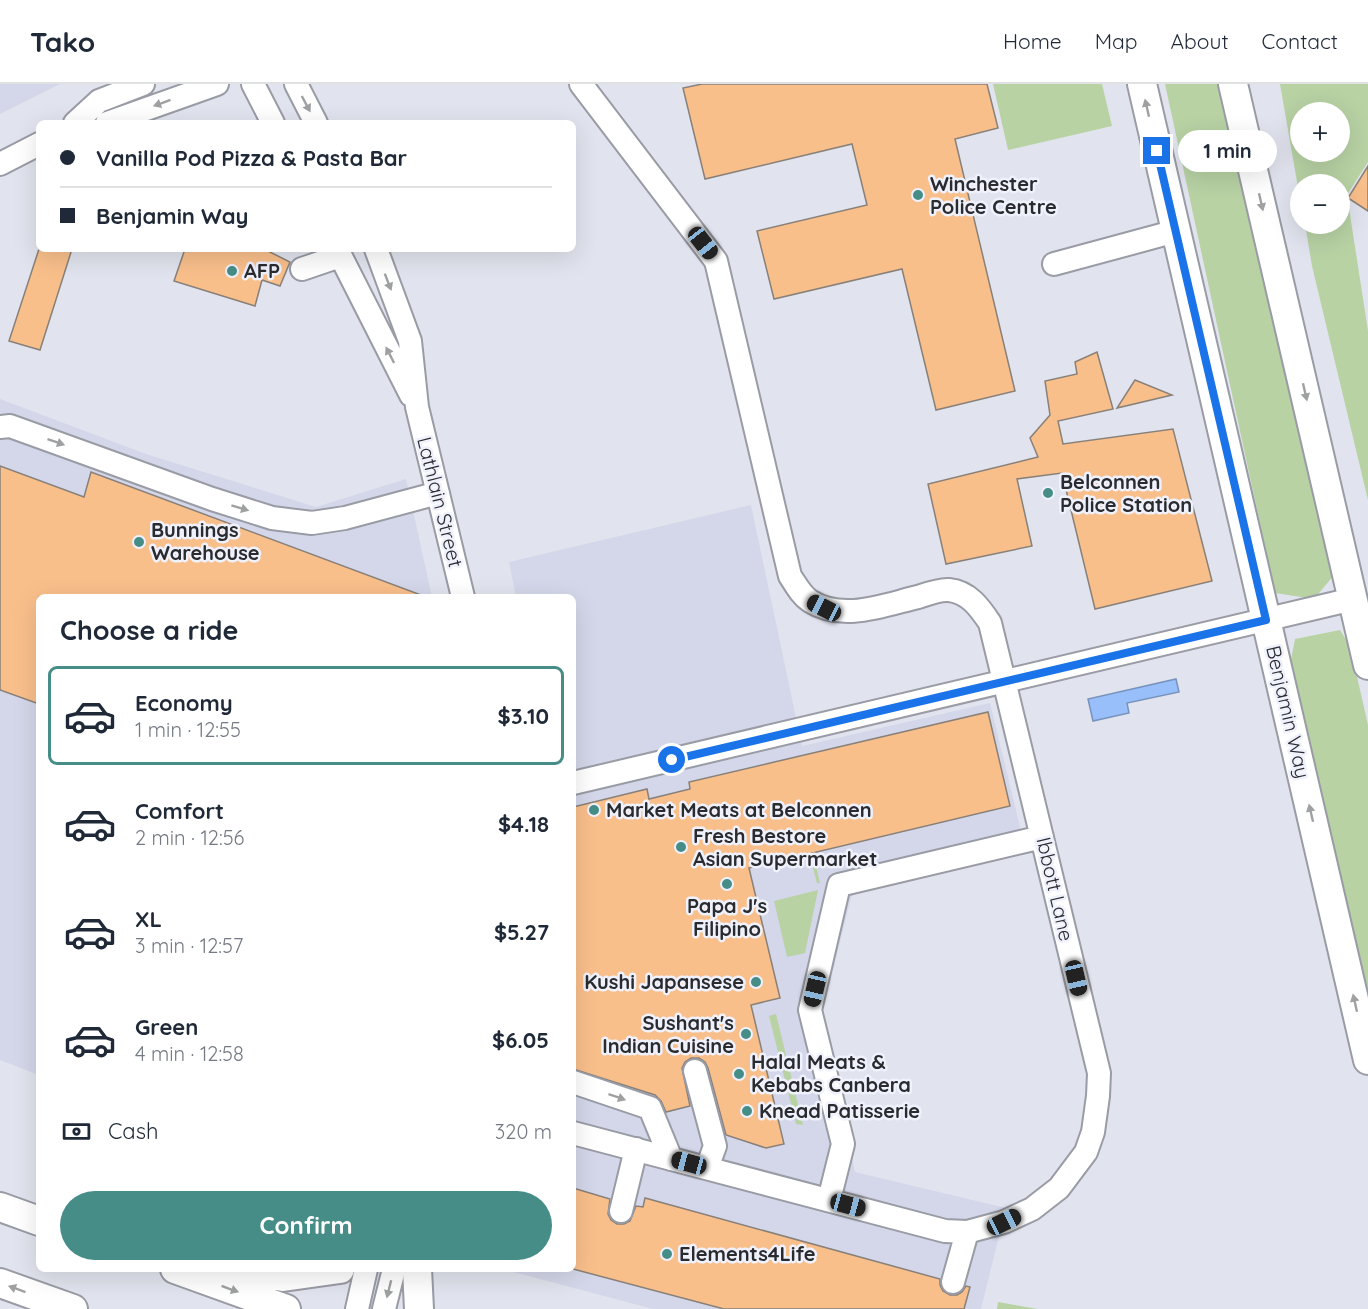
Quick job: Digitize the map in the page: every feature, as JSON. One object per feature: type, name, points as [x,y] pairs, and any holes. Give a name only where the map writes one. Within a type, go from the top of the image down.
[{"type":"main road","name":"Benjamin Way","points":[[1142,84],[1368,1060]]},
{"type":"main road","points":[[1233,84],[1368,665]]},
{"type":"main road","points":[[183,1272],[286,1309]]},
{"type":"main road","points":[[253,1272],[283,1277],[319,1272]]},
{"type":"main road","points":[[417,1272],[419,1309]]},
{"type":"main road","points":[[0,1283],[73,1309]]},
{"type":"street","points":[[78,120],[99,101],[117,89],[143,84]]},
{"type":"street","points":[[115,120],[217,84]]},
{"type":"street","points":[[253,84],[271,120]]},
{"type":"street","points":[[296,84],[314,120]]},
{"type":"street","name":"Ibbott Lane","points":[[576,1134],[945,1231],[967,1232],[1004,1222],[1032,1209],[1059,1188],[1086,1152],[1096,1118],[1099,1073],[990,623],[976,604],[965,595],[947,589],[867,609],[844,612],[824,608],[809,600],[800,591],[790,576],[717,261],[581,84]]},
{"type":"street","points":[[0,164],[36,146]]},
{"type":"street","points":[[1054,264],[1176,231]]},
{"type":"street","name":"Lathlain Street","points":[[376,252],[410,341],[417,407],[462,594]]},
{"type":"street","points":[[302,270],[339,253]]},
{"type":"street","name":"Lathlain Street","points":[[339,253],[417,407]]},
{"type":"street","points":[[0,427],[10,426],[212,499],[272,518],[312,523],[345,518],[438,493]]},
{"type":"street","points":[[576,782],[1353,599]]},
{"type":"street","points":[[829,1200],[843,1144],[810,1010],[839,885],[1042,837]]},
{"type":"street","points":[[695,1071],[715,1146],[707,1168]]},
{"type":"street","points":[[576,1083],[650,1108],[671,1159]]},
{"type":"street","points":[[621,1211],[636,1149]]},
{"type":"street","points":[[953,1282],[967,1232]]},
{"type":"street","points":[[357,1309],[365,1272]]},
{"type":"street","points":[[384,1309],[393,1272]]},
{"type":"shaded area","points":[[0,84],[60,84],[0,114]]},
{"type":"shaded area","points":[[0,399],[146,454],[316,507],[406,479],[431,594],[36,594],[36,1074],[0,1060]]},
{"type":"shaded area","points":[[751,505],[802,746],[990,703],[1022,835],[857,874],[821,1019],[855,1172],[1006,1208],[981,1309],[653,1309],[513,1272],[576,1272],[576,594],[515,594],[509,562]]},
{"type":"green space","points":[[993,84],[1102,84],[1112,126],[1008,150]]},
{"type":"green space","points":[[1165,84],[1219,84],[1335,574],[1314,599],[1275,593]]},
{"type":"green space","points":[[1280,84],[1368,84],[1368,162],[1350,190],[1350,174],[1296,174],[1294,162],[1350,162],[1350,102],[1290,102],[1290,142]]},
{"type":"green space","points":[[1350,214],[1368,331],[1368,500],[1312,266],[1307,234],[1350,234]]},
{"type":"green space","points":[[1340,630],[1350,646],[1368,725],[1368,1001],[1290,665],[1295,639]]},
{"type":"green space","points":[[813,853],[820,883],[817,883],[810,857],[789,862],[788,859]]},
{"type":"green space","points":[[818,890],[805,953],[787,957],[774,901]]},
{"type":"green space","points":[[776,1014],[803,1125],[796,1124],[769,1016]]},
{"type":"green space","points":[[998,1302],[1038,1309],[997,1309]]},
{"type":"water","points":[[1176,679],[1179,692],[1127,703],[1129,713],[1093,721],[1088,699]]},
{"type":"building","points":[[702,84],[987,84],[998,128],[955,139],[1015,391],[936,410],[902,269],[774,299],[757,231],[867,205],[852,144],[705,179],[683,88]]},
{"type":"building","points":[[1368,166],[1368,211],[1350,199],[1350,195]]},
{"type":"building","points":[[38,252],[71,252],[40,350],[9,341]]},
{"type":"building","name":"AFP","points":[[184,252],[270,252],[290,262],[280,286],[262,280],[255,306],[174,281]]},
{"type":"building","points":[[1097,352],[1113,409],[1058,421],[1063,444],[1173,429],[1212,581],[1095,609],[1062,473],[1017,479],[1032,546],[946,564],[928,484],[1038,457],[1030,438],[1050,415],[1045,381],[1077,374],[1075,362]]},
{"type":"building","points":[[1135,380],[1172,395],[1117,408]]},
{"type":"building","name":"Bunnings Warehouse","points":[[0,466],[84,497],[91,472],[418,594],[36,594],[36,703],[0,690]]},
{"type":"building","points":[[988,712],[1010,806],[749,868],[780,998],[751,1005],[784,1144],[766,1148],[726,1135],[708,1068],[699,1058],[691,1058],[682,1068],[690,1106],[666,1112],[655,1095],[576,1070],[576,806],[647,789],[649,799],[690,789],[689,782]]},
{"type":"building","points":[[576,1189],[610,1199],[608,1214],[617,1224],[630,1221],[636,1206],[643,1207],[645,1198],[940,1279],[943,1291],[950,1295],[957,1295],[966,1286],[970,1287],[964,1309],[724,1309],[576,1270]]},
{"type":"place","name":"Winchester Police Centre","points":[[918,195]]},
{"type":"place","name":"AFP","points":[[232,271]]},
{"type":"place","name":"Belconnen Police Station","points":[[1048,493]]},
{"type":"place","name":"Bunnings Warehouse","points":[[139,542]]},
{"type":"place","name":"Market Meats at Belconnen","points":[[594,810]]},
{"type":"place","name":"Fresh Bestore Asian Supermarket","points":[[681,847]]},
{"type":"place","name":"Papa J's Filipino","points":[[727,884]]},
{"type":"place","name":"Kushi Japansese","points":[[756,982]]},
{"type":"place","name":"Sushant's Indian Cuisine","points":[[746,1034]]},
{"type":"place","name":"Halal Meats & Kebabs Canbera","points":[[739,1074]]},
{"type":"place","name":"Knead Patisserie","points":[[747,1111]]},
{"type":"place","name":"Elements4Life","points":[[667,1254]]},
{"type":"route","points":[[672,760],[1266,620],[1157,151]]}]
